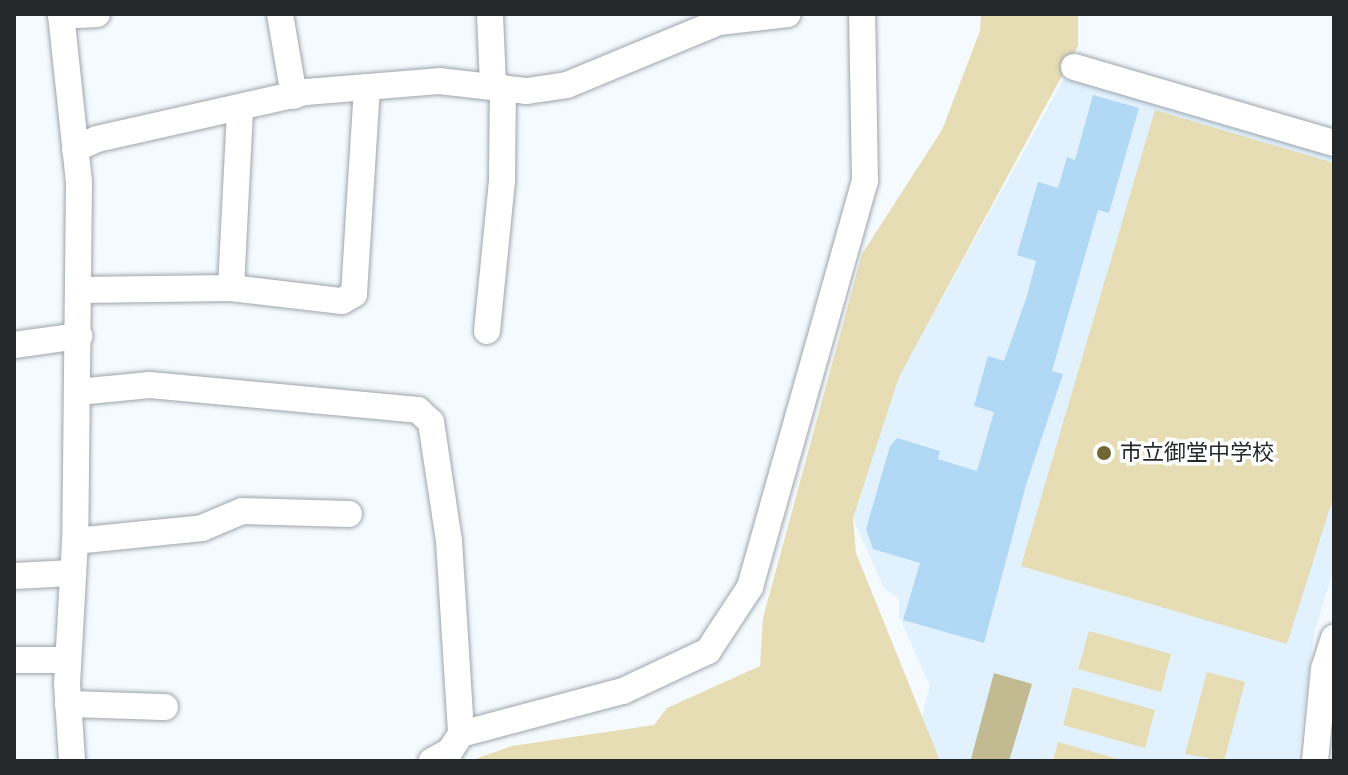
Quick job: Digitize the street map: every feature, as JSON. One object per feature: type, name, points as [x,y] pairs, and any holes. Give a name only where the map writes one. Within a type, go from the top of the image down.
[{"type":"street","points":[[72,761],[68,660],[75,541],[79,290],[75,149],[61,15],[97,14]]},
{"type":"street","points":[[280,14],[294,96]]},
{"type":"street","points":[[487,331],[502,181],[498,87],[490,14]]},
{"type":"street","points":[[78,392],[150,385],[418,410],[431,422],[449,541],[450,752],[623,691],[708,651],[750,587],[865,181],[862,14]]},
{"type":"street","points":[[75,149],[97,139],[240,111],[294,96],[439,81],[498,87],[567,85],[719,22],[777,15]]},
{"type":"street","points":[[1074,67],[1334,143]]},
{"type":"street","points":[[79,290],[231,288],[342,301],[354,294],[367,87]]},
{"type":"street","points":[[231,288],[240,111]]},
{"type":"street","points":[[14,345],[79,336]]},
{"type":"street","points":[[75,541],[202,528],[242,511],[349,514]]},
{"type":"street","points":[[14,576],[73,573]]},
{"type":"street","points":[[1315,761],[1324,669],[1334,638]]},
{"type":"street","points":[[14,660],[68,660]]},
{"type":"street","points":[[68,704],[165,707]]},
{"type":"shaded area","points":[[981,14],[1078,14],[1078,46],[899,377],[853,518],[856,553],[940,761],[469,761],[512,746],[654,725],[667,708],[760,666],[763,618],[862,254],[942,130],[980,31]]},
{"type":"shaded area","name":"市立御堂中学校","points":[[1066,75],[1334,153],[1334,568],[1314,634],[1297,761],[938,761],[921,719],[930,686],[899,616],[899,599],[884,588],[853,518],[893,387]]},
{"type":"shaded area","points":[[1155,110],[1334,163],[1334,495],[1287,644],[1021,566]]},
{"type":"shaded area","points":[[1089,631],[1171,654],[1161,692],[1078,669]]},
{"type":"shaded area","points":[[1207,672],[1245,682],[1224,761],[1185,754]]},
{"type":"shaded area","points":[[994,673],[1032,684],[1009,761],[979,761],[971,759]]},
{"type":"shaded area","points":[[1073,687],[1155,710],[1145,748],[1063,725]]},
{"type":"shaded area","points":[[1058,742],[1125,761],[1053,761]]},
{"type":"building","points":[[1093,95],[1139,108],[1109,213],[1098,210],[1052,371],[1063,374],[1026,485],[984,643],[903,620],[920,563],[873,549],[866,529],[890,446],[897,438],[940,451],[938,459],[977,471],[994,412],[974,406],[988,356],[1004,361],[1027,296],[1036,261],[1017,255],[1038,182],[1058,188],[1067,157],[1075,160]]},
{"type":"place","name":"市立御堂中学校","points":[[1104,453]]}]
